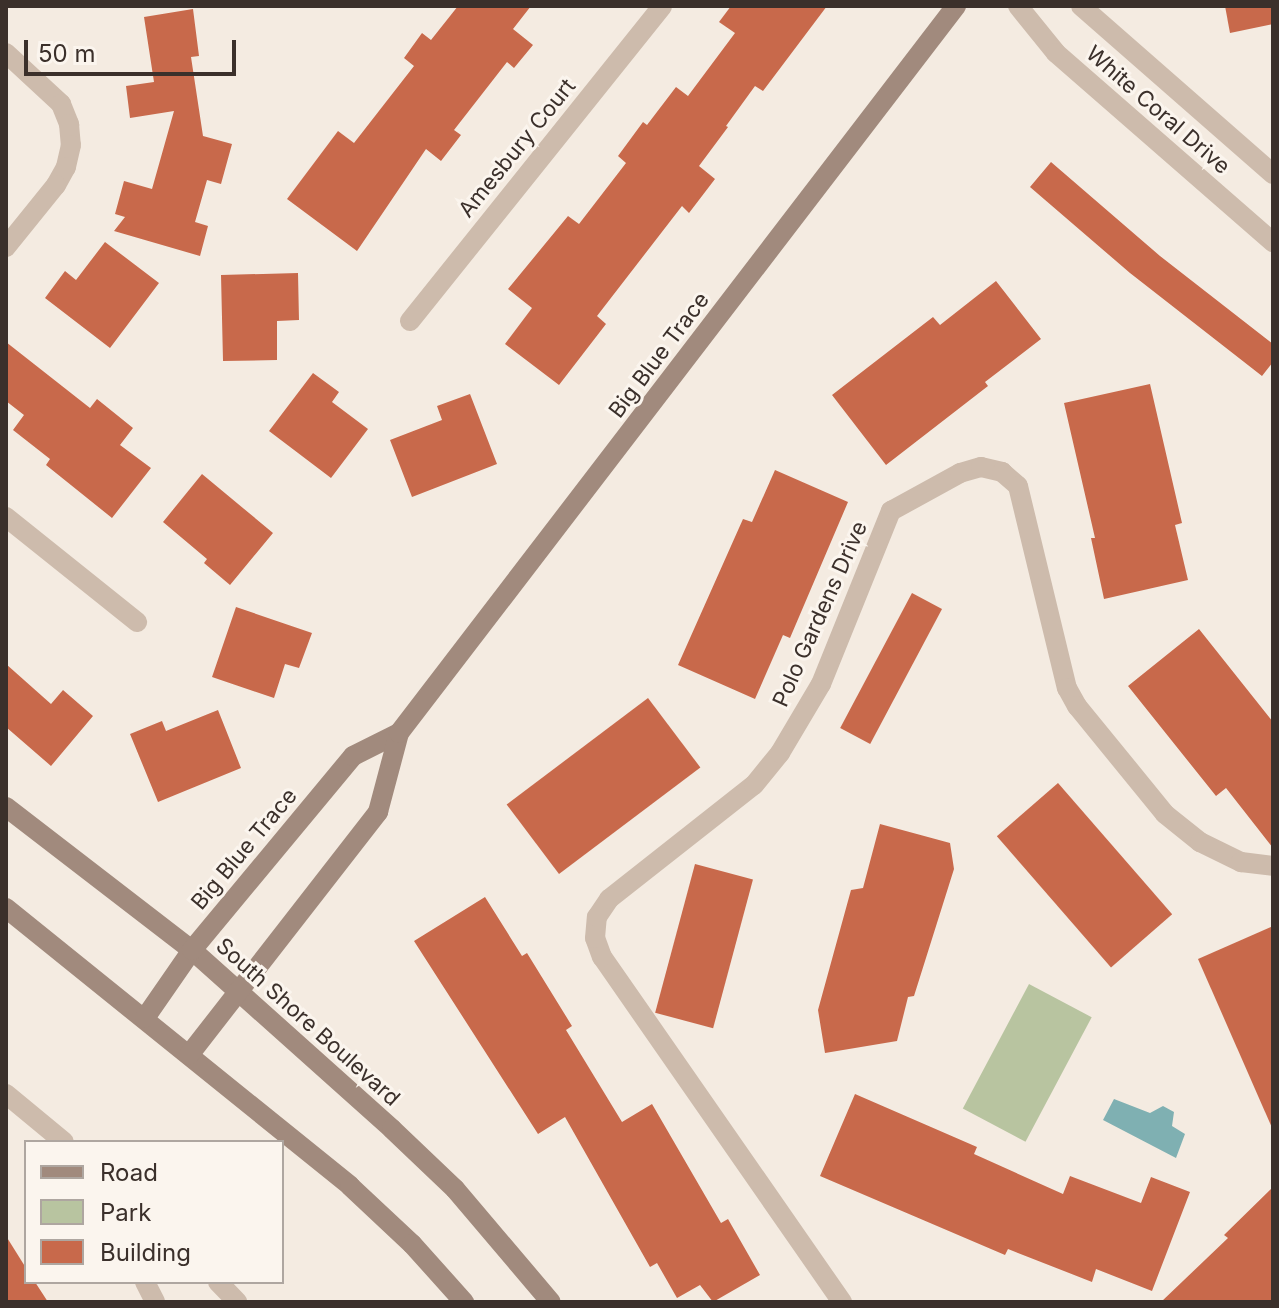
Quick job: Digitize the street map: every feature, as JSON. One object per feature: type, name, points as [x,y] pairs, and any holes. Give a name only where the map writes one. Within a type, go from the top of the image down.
[{"type":"street","name":"Amesbury Court","points":[[410,321],[662,6]]},
{"type":"street","name":"Big Blue Trace","points":[[189,1055],[236,990],[378,812],[399,733],[956,6]]},
{"type":"street","name":"White Coral Drive","points":[[1018,6],[1056,53],[1273,242]]},
{"type":"street","name":"White Coral Drive","points":[[1081,6],[1273,174]]},
{"type":"street","points":[[6,53],[61,104],[69,124],[71,145],[66,167],[56,185],[6,247]]},
{"type":"street","name":"Polo Gardens Drive","points":[[842,1302],[602,957],[595,938],[597,917],[609,899],[754,785],[780,753],[821,684],[891,511],[960,473],[981,467],[1002,472],[1018,486],[1067,688],[1077,706],[1165,814],[1200,842],[1241,862],[1273,866]]},
{"type":"street","points":[[6,517],[137,622]]},
{"type":"street","name":"Big Blue Trace","points":[[145,1018],[192,950],[353,756],[399,733]]},
{"type":"street","name":"South Shore Boulevard","points":[[6,807],[192,950],[455,1189],[551,1302]]},
{"type":"street","points":[[6,908],[350,1186],[412,1244],[464,1302]]},
{"type":"street","points":[[6,1094],[62,1140]]},
{"type":"street","points":[[146,1284],[155,1302]]},
{"type":"street","points":[[220,1284],[237,1302]]},
{"type":"green space","points":[[1029,984],[1092,1017],[1025,1142],[963,1108]]},
{"type":"water","points":[[1114,1099],[1150,1113],[1163,1106],[1174,1112],[1172,1126],[1185,1134],[1176,1158],[1103,1120]]},
{"type":"building","points":[[458,6],[531,6],[513,29],[533,45],[514,68],[507,62],[454,130],[461,135],[441,161],[426,149],[357,251],[287,199],[338,131],[354,143],[414,66],[404,58],[422,33],[431,40]]},
{"type":"building","points":[[731,6],[827,6],[763,91],[755,86],[726,126],[699,166],[715,179],[689,213],[682,206],[597,316],[606,324],[559,385],[505,344],[532,308],[508,289],[568,216],[579,224],[626,163],[618,156],[643,122],[647,125],[676,87],[688,96],[735,33],[719,22]]},
{"type":"building","points":[[1225,6],[1273,6],[1273,24],[1230,33]]},
{"type":"building","points":[[193,9],[199,56],[191,57],[203,136],[232,144],[221,184],[207,180],[195,222],[208,226],[200,256],[114,231],[125,217],[115,214],[124,181],[152,189],[174,111],[130,118],[126,86],[154,82],[144,17]]},
{"type":"building","points":[[1051,162],[1160,256],[1273,344],[1273,362],[1262,376],[1130,273],[1030,187]]},
{"type":"building","points":[[105,242],[159,283],[110,348],[45,298],[65,271],[76,280]]},
{"type":"building","points":[[298,273],[299,320],[277,321],[277,360],[223,361],[221,275]]},
{"type":"building","points":[[996,281],[1041,339],[985,382],[988,386],[886,465],[832,395],[933,317],[940,325]]},
{"type":"building","points":[[6,342],[90,408],[97,399],[133,428],[120,445],[151,468],[112,518],[46,465],[50,459],[13,430],[24,415],[6,401]]},
{"type":"building","points":[[313,373],[339,392],[332,402],[368,429],[331,478],[269,431]]},
{"type":"building","points":[[1150,384],[1182,523],[1175,525],[1188,580],[1104,599],[1091,538],[1095,538],[1064,403]]},
{"type":"building","points":[[470,394],[497,464],[412,497],[390,440],[442,420],[437,406]]},
{"type":"building","points":[[775,470],[848,502],[790,638],[783,635],[755,699],[678,665],[743,519],[752,522]]},
{"type":"building","points":[[202,474],[273,533],[230,585],[204,563],[207,559],[163,522]]},
{"type":"building","points":[[912,593],[942,609],[870,744],[840,728]]},
{"type":"building","points":[[236,607],[312,633],[299,668],[285,664],[274,698],[212,677]]},
{"type":"building","points":[[1199,629],[1273,722],[1273,848],[1226,788],[1216,796],[1128,686]]},
{"type":"building","points":[[6,664],[51,704],[63,690],[93,716],[51,766],[6,727]]},
{"type":"building","points":[[648,698],[700,767],[559,874],[507,805]]},
{"type":"building","points":[[218,710],[241,768],[158,802],[130,734],[162,721],[166,731]]},
{"type":"building","points":[[1058,783],[1172,914],[1111,967],[997,836]]},
{"type":"building","points":[[880,824],[950,843],[954,869],[914,996],[908,997],[897,1041],[825,1053],[818,1010],[851,890],[863,888]]},
{"type":"building","points":[[695,864],[753,880],[713,1028],[655,1013]]},
{"type":"building","points":[[485,897],[522,956],[527,953],[572,1026],[566,1030],[622,1122],[652,1104],[721,1223],[728,1219],[760,1275],[713,1302],[700,1285],[677,1298],[657,1263],[650,1267],[565,1117],[538,1134],[414,941]]},
{"type":"building","points":[[1273,926],[1273,1130],[1198,959]]},
{"type":"building","points":[[855,1094],[977,1147],[974,1154],[1063,1194],[1070,1176],[1141,1203],[1151,1177],[1190,1192],[1152,1291],[1096,1269],[1092,1282],[1008,1249],[1005,1255],[820,1176]]},
{"type":"building","points":[[1273,1187],[1273,1302],[1161,1302],[1228,1238],[1224,1235]]},
{"type":"building","points":[[6,1236],[24,1265],[24,1284],[36,1284],[48,1302],[6,1302]]}]
